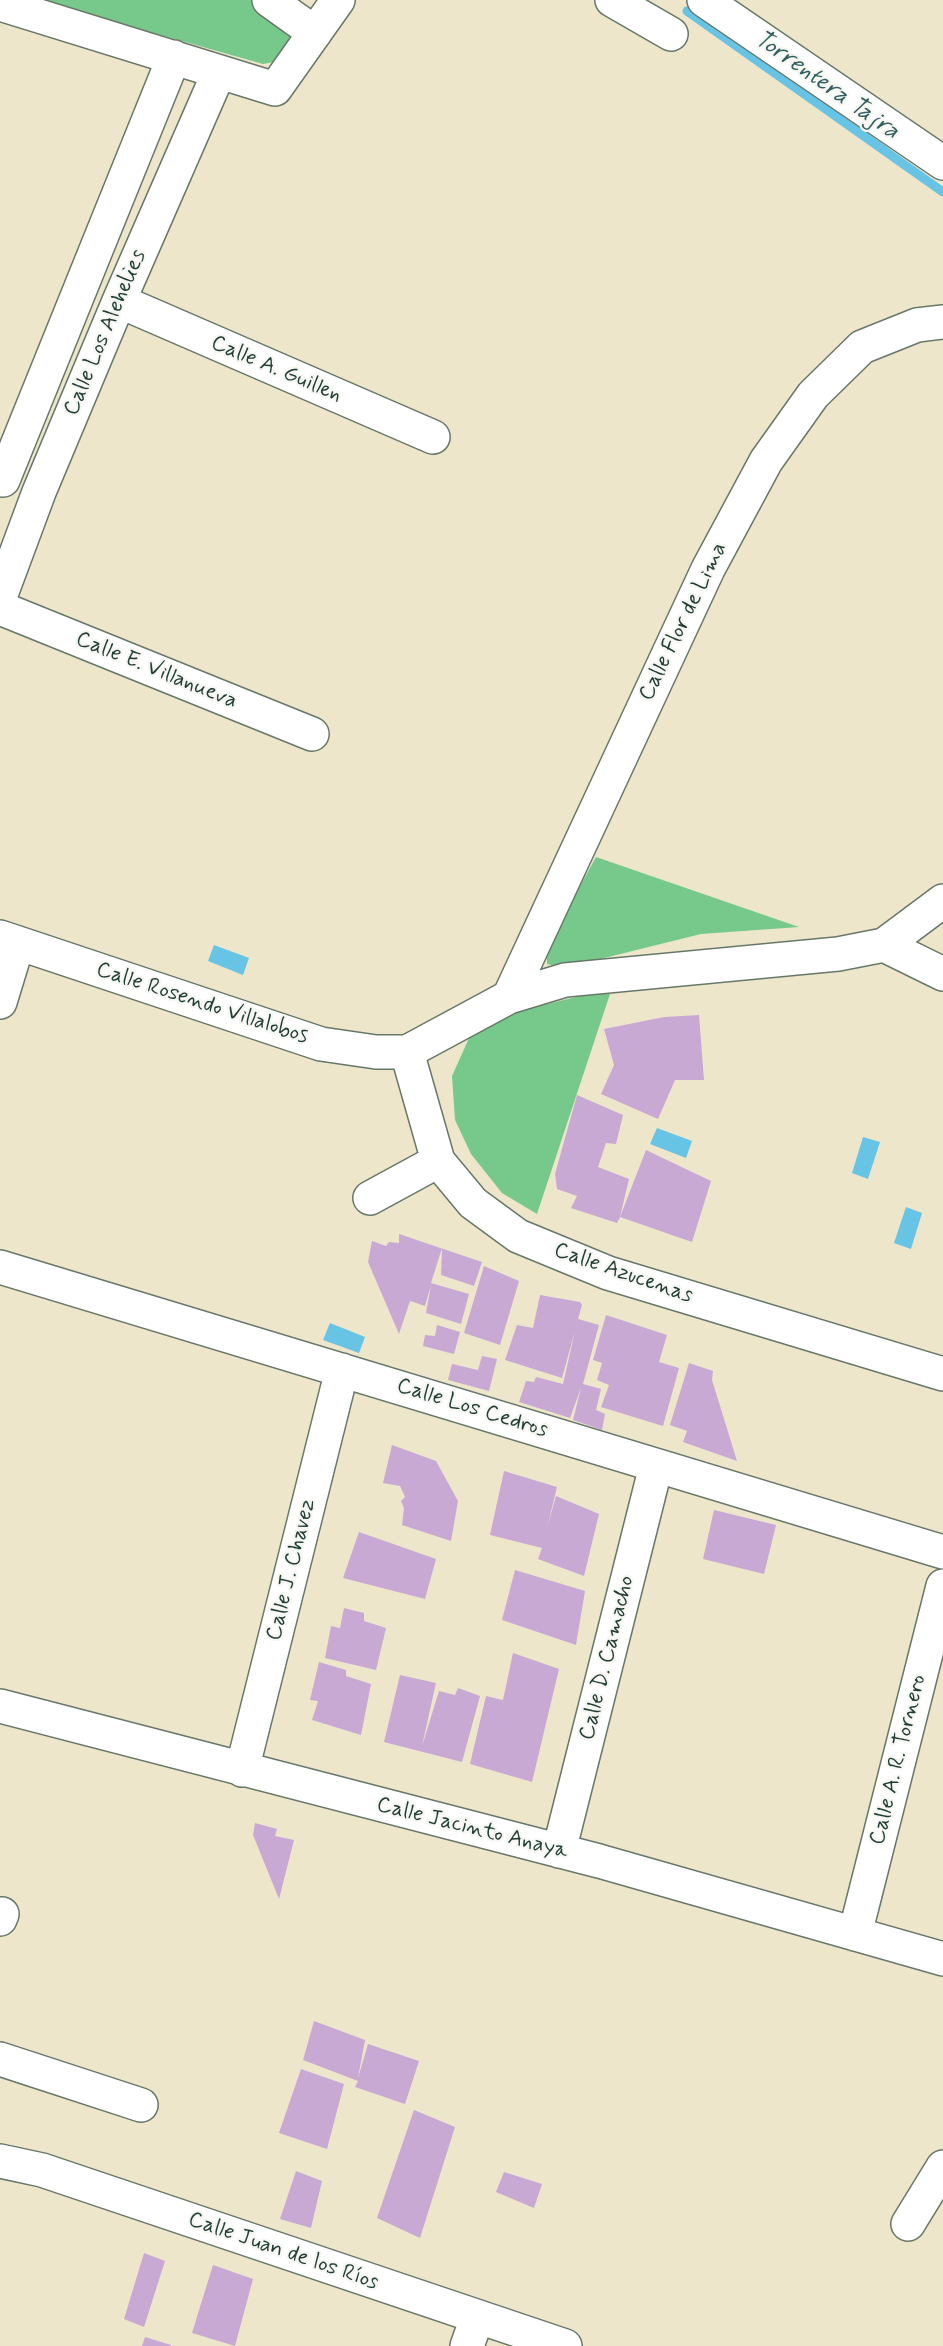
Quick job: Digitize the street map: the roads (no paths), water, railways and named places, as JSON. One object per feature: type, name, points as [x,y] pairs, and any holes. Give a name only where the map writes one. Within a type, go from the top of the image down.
[{"type":"street","points":[[269,0],[315,33]]},
{"type":"street","points":[[0,2],[275,89],[338,0]]},
{"type":"street","points":[[612,0],[671,34]]},
{"type":"street","points":[[704,0],[943,163]]},
{"type":"street","points":[[39,492],[2,479],[174,57]]},
{"type":"street","name":"Calle Los Alehelies","points":[[0,597],[39,492],[219,72]]},
{"type":"street","name":"Calle A. Guillen","points":[[119,301],[434,437]]},
{"type":"street","name":"Calle Flor de Lima","points":[[508,998],[708,569],[766,460],[813,395],[862,347],[917,325],[943,322]]},
{"type":"street","name":"Calle E. Villanueva","points":[[0,608],[312,734]]},
{"type":"street","points":[[407,1052],[508,998],[565,980],[838,954],[884,945],[943,901]]},
{"type":"street","points":[[0,1002],[9,940]]},
{"type":"street","name":"Calle Rosendo Villalobos","points":[[9,940],[321,1044],[376,1052],[407,1052]]},
{"type":"street","points":[[884,945],[943,974]]},
{"type":"street","name":"Calle Azucenas","points":[[407,1052],[438,1161],[473,1203],[518,1236],[608,1273],[943,1374]]},
{"type":"street","points":[[370,1198],[438,1161]]},
{"type":"street","name":"Calle Los Cedros","points":[[0,1267],[943,1551]]},
{"type":"street","name":"Calle J. Chavez","points":[[242,1770],[342,1370]]},
{"type":"street","name":"Calle D. Camacho","points":[[559,1851],[656,1466]]},
{"type":"street","name":"Calle A. R. Tornero","points":[[855,1934],[943,1586]]},
{"type":"street","name":"Calle Jacinto Anaya","points":[[0,1706],[559,1851],[943,1959]]},
{"type":"street","points":[[0,2059],[141,2105]]},
{"type":"street","name":"Calle Juan de los Ríos","points":[[0,2161],[42,2170],[472,2332],[564,2346]]},
{"type":"street","points":[[908,2224],[943,2167]]},
{"type":"water","points":[[214,945],[249,958],[243,975],[208,961]]},
{"type":"water","points":[[657,1128],[692,1141],[686,1158],[650,1144]]},
{"type":"water","points":[[863,1137],[880,1142],[868,1179],[852,1173]]},
{"type":"water","points":[[906,1207],[922,1213],[911,1249],[894,1243]]},
{"type":"water","points":[[330,1323],[365,1337],[359,1353],[323,1340]]},
{"type":"waterway","name":"Torrentera Tajra","points":[[687,11],[943,192]]}]
